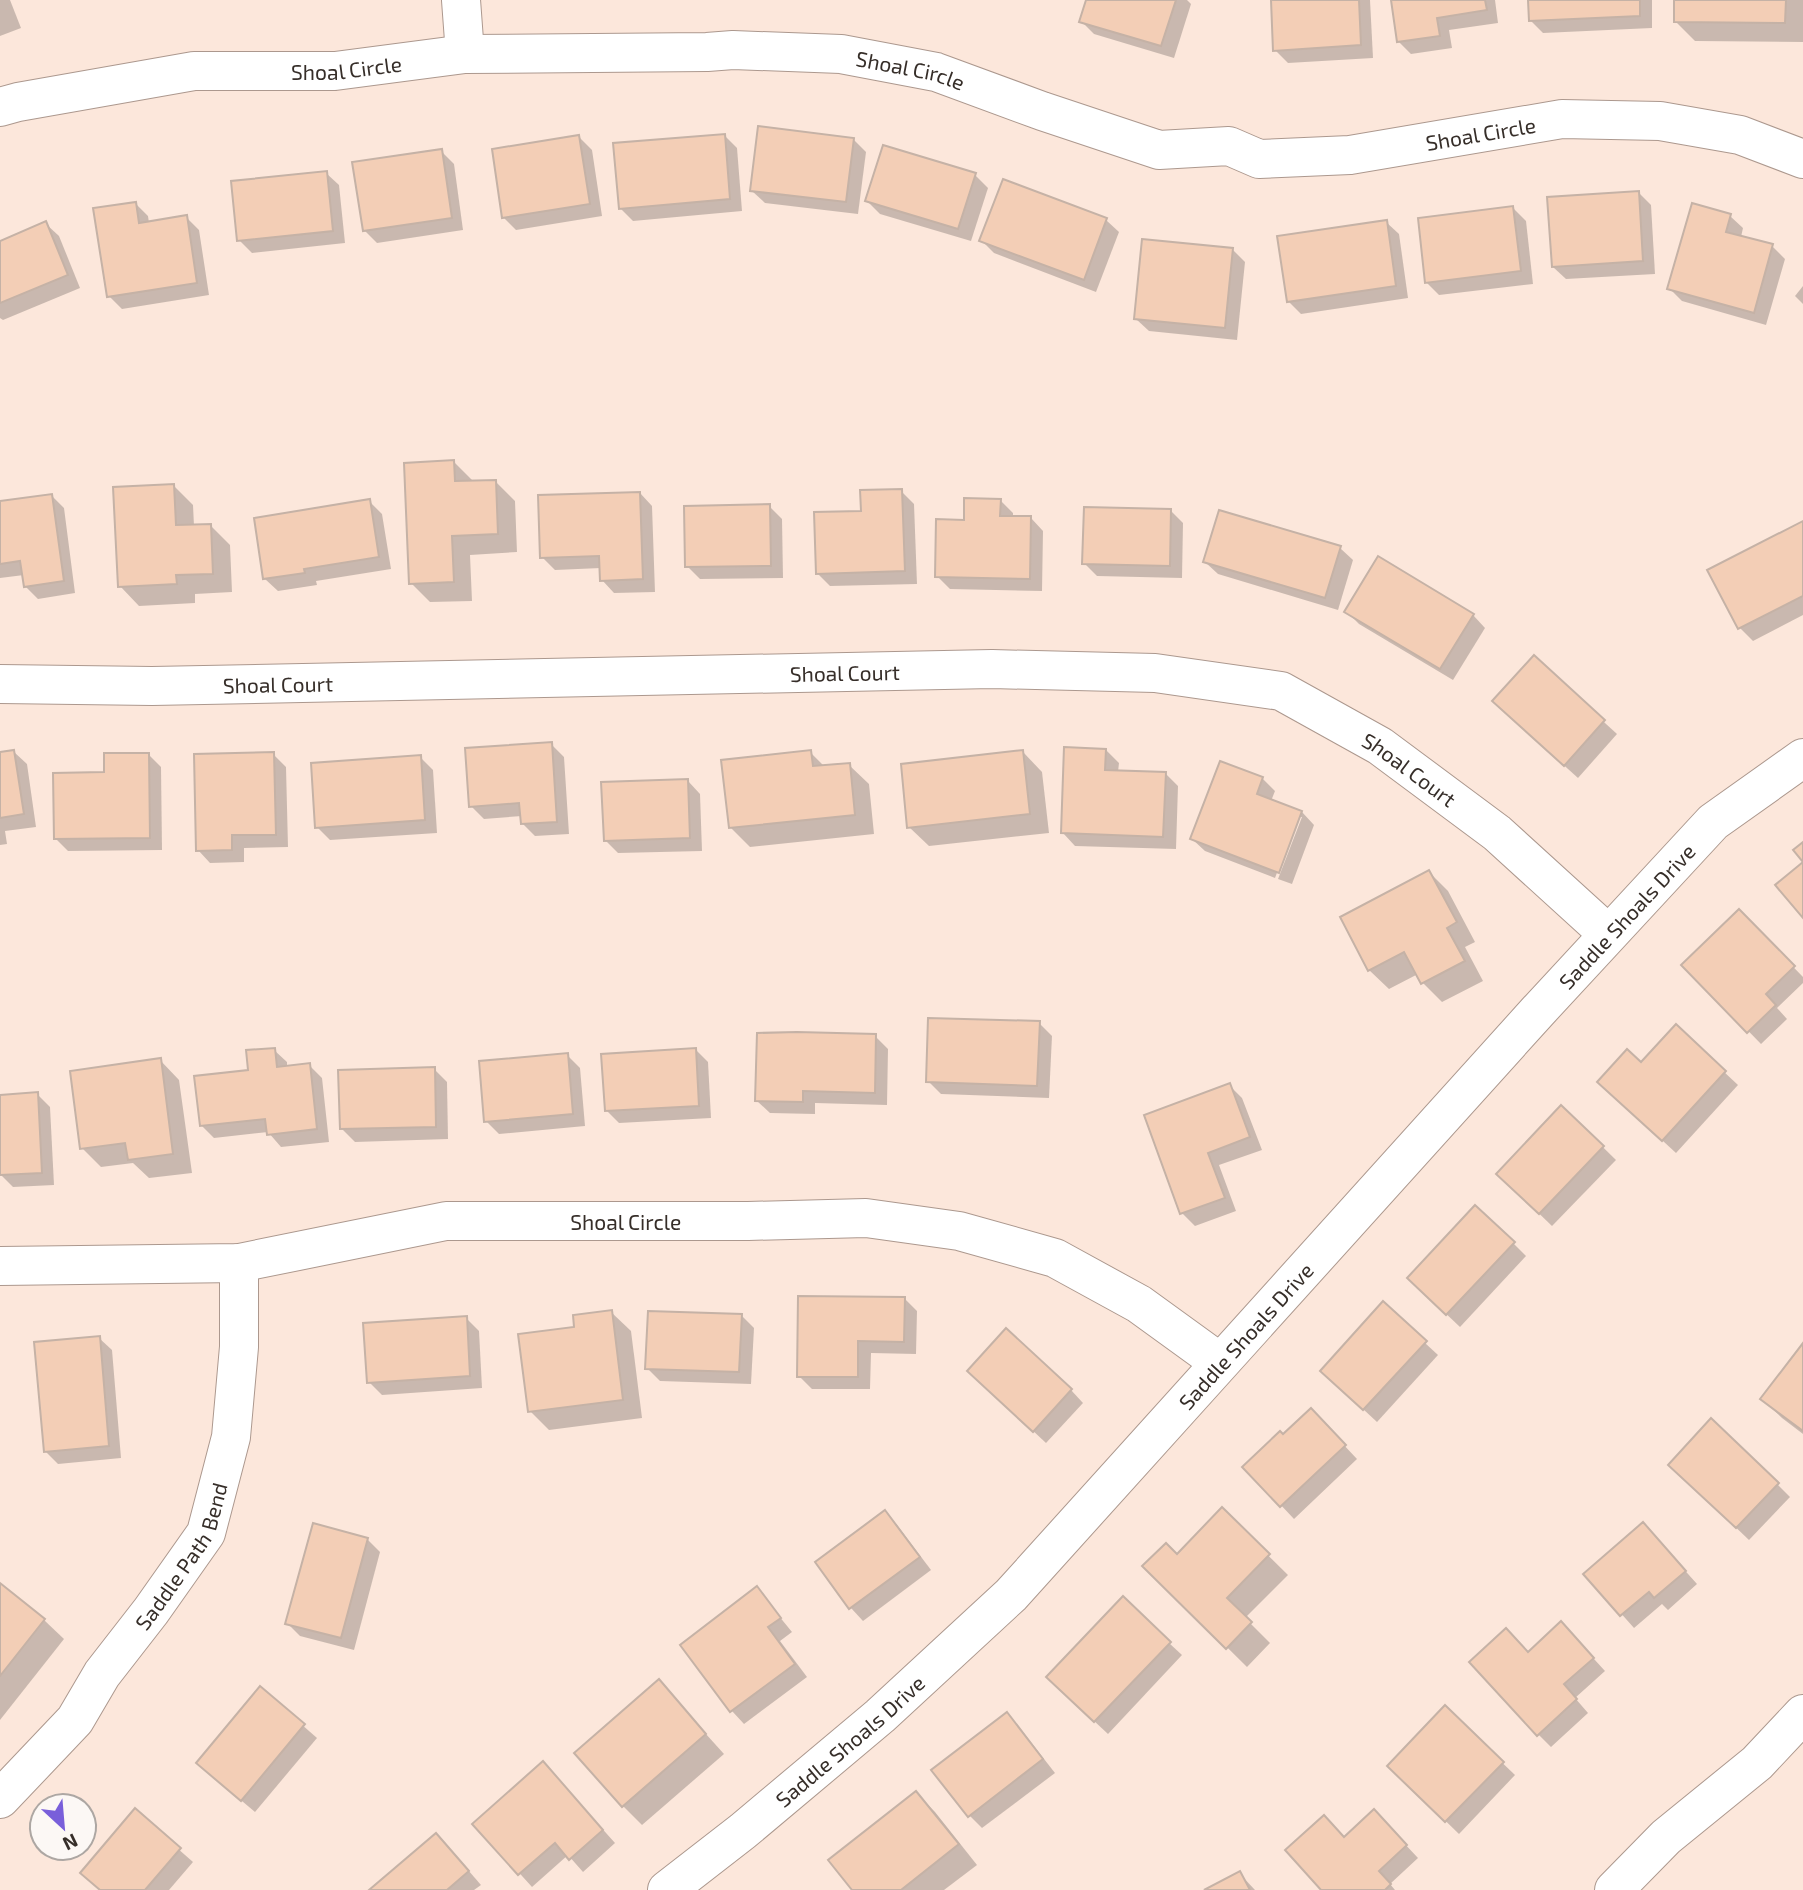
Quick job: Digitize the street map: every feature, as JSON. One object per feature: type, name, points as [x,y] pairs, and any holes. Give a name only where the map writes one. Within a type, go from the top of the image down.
[{"type":"street","points":[[461,0],[465,54]]},
{"type":"street","name":"Shoal Circle","points":[[0,107],[194,71],[335,71],[465,54],[733,50],[841,54],[936,72],[1159,150],[1229,146],[1259,159],[1350,155],[1562,119],[1660,121],[1740,135],[1803,159]]},
{"type":"street","name":"Shoal Court","points":[[0,684],[152,686],[992,669],[1155,673],[1281,691],[1391,754],[1497,833],[1608,934]]},
{"type":"street","name":"Saddle Shoals Drive","points":[[667,1890],[743,1831],[880,1716],[1011,1595],[1219,1362],[1713,822],[1803,758]]},
{"type":"street","name":"Shoal Circle","points":[[0,1266],[239,1263],[446,1221],[866,1219],[959,1231],[1055,1258],[1139,1304],[1219,1362]]},
{"type":"street","name":"Saddle Path Bend","points":[[0,1799],[75,1720],[102,1675],[206,1533],[232,1437],[239,1347],[239,1263]]},
{"type":"street","points":[[1614,1890],[1666,1837],[1757,1763],[1803,1714]]},
{"type":"building","points":[[1086,0],[1176,0],[1161,46],[1079,22]]},
{"type":"building","points":[[1271,0],[1359,0],[1361,45],[1273,51]]},
{"type":"building","points":[[1391,0],[1485,0],[1487,10],[1437,18],[1440,36],[1397,42]]},
{"type":"building","points":[[1528,0],[1640,0],[1640,16],[1529,21]]},
{"type":"building","points":[[1674,0],[1786,0],[1785,23],[1674,22]]},
{"type":"building","points":[[758,126],[854,138],[846,202],[750,191]]},
{"type":"building","points":[[725,134],[730,199],[619,209],[613,143]]},
{"type":"building","points":[[579,135],[590,204],[502,218],[492,149]]},
{"type":"building","points":[[883,145],[976,173],[958,229],[865,201]]},
{"type":"building","points":[[442,149],[452,218],[363,231],[352,162]]},
{"type":"building","points":[[327,171],[333,231],[237,241],[231,181]]},
{"type":"building","points":[[1003,179],[1107,218],[1084,280],[979,241]]},
{"type":"building","points":[[1639,191],[1643,261],[1552,267],[1547,197]]},
{"type":"building","points":[[136,202],[139,223],[187,215],[197,283],[107,297],[93,208]]},
{"type":"building","points":[[1692,203],[1731,214],[1726,232],[1773,244],[1754,313],[1667,289]]},
{"type":"building","points":[[1513,206],[1521,271],[1425,283],[1418,218]]},
{"type":"building","points":[[1387,220],[1396,286],[1287,302],[1277,236]]},
{"type":"building","points":[[46,221],[68,275],[0,303],[0,241]]},
{"type":"building","points":[[1142,239],[1233,248],[1225,328],[1134,319]]},
{"type":"building","points":[[454,460],[455,481],[496,480],[498,534],[452,536],[454,582],[409,584],[404,463]]},
{"type":"building","points":[[174,484],[176,525],[211,524],[213,574],[176,575],[177,584],[118,587],[113,487]]},
{"type":"building","points":[[902,489],[905,571],[816,574],[814,512],[861,511],[860,490]]},
{"type":"building","points":[[640,492],[643,579],[600,581],[599,556],[540,558],[538,495]]},
{"type":"building","points":[[52,494],[64,581],[24,587],[20,561],[0,564],[0,501]]},
{"type":"building","points":[[964,498],[1001,499],[1000,516],[1031,516],[1030,579],[935,577],[936,519],[964,520]]},
{"type":"building","points":[[370,499],[379,557],[304,569],[305,573],[263,579],[254,518]]},
{"type":"building","points":[[770,504],[771,566],[685,567],[684,506]]},
{"type":"building","points":[[1084,507],[1171,509],[1170,566],[1082,564]]},
{"type":"building","points":[[1219,510],[1341,546],[1325,598],[1203,562]]},
{"type":"building","points":[[1803,521],[1803,596],[1738,629],[1707,570]]},
{"type":"building","points":[[1378,556],[1474,614],[1440,669],[1344,612]]},
{"type":"building","points":[[1534,655],[1605,720],[1564,766],[1492,701]]},
{"type":"building","points":[[552,742],[557,822],[521,824],[519,803],[469,807],[465,748]]},
{"type":"building","points":[[1064,747],[1106,749],[1105,770],[1166,772],[1163,837],[1061,833]]},
{"type":"building","points":[[14,750],[24,814],[0,818],[0,752]]},
{"type":"building","points":[[811,750],[813,766],[850,763],[855,815],[729,828],[721,760]]},
{"type":"building","points":[[1023,750],[1030,814],[907,828],[901,764]]},
{"type":"building","points":[[274,752],[276,835],[232,835],[232,850],[196,851],[194,754]]},
{"type":"building","points":[[104,753],[149,753],[150,838],[54,839],[53,773],[104,772]]},
{"type":"building","points":[[421,755],[425,820],[315,828],[311,763]]},
{"type":"building","points":[[1220,761],[1263,777],[1257,794],[1302,811],[1279,873],[1190,839]]},
{"type":"building","points":[[688,779],[690,838],[604,841],[601,782]]},
{"type":"building","points":[[1803,842],[1803,862],[1793,850]]},
{"type":"building","points":[[1803,862],[1803,918],[1775,885]]},
{"type":"building","points":[[1429,870],[1457,922],[1447,928],[1465,961],[1421,984],[1404,952],[1368,971],[1340,917]]},
{"type":"building","points":[[1739,909],[1795,966],[1766,994],[1776,1005],[1747,1033],[1681,965]]},
{"type":"building","points":[[928,1018],[1040,1021],[1037,1086],[926,1082]]},
{"type":"building","points":[[1676,1024],[1726,1071],[1662,1141],[1597,1082],[1627,1049],[1641,1062]]},
{"type":"building","points":[[757,1033],[876,1034],[875,1093],[803,1091],[803,1102],[755,1101]]},
{"type":"building","points":[[275,1048],[277,1067],[310,1063],[317,1129],[267,1135],[265,1119],[200,1126],[194,1076],[248,1070],[246,1050]]},
{"type":"building","points":[[696,1048],[699,1106],[605,1111],[601,1054]]},
{"type":"building","points":[[568,1053],[573,1114],[484,1122],[479,1061]]},
{"type":"building","points":[[161,1058],[173,1154],[128,1160],[125,1143],[80,1149],[70,1071]]},
{"type":"building","points":[[435,1067],[436,1127],[340,1129],[338,1070]]},
{"type":"building","points":[[1230,1083],[1250,1137],[1208,1153],[1225,1198],[1180,1214],[1144,1115]]},
{"type":"building","points":[[38,1092],[42,1173],[0,1175],[0,1095]]},
{"type":"building","points":[[1561,1105],[1604,1146],[1539,1214],[1496,1174]]},
{"type":"building","points":[[1475,1205],[1515,1242],[1446,1315],[1407,1278]]},
{"type":"building","points":[[798,1296],[905,1297],[904,1342],[858,1341],[858,1377],[797,1377]]},
{"type":"building","points":[[1383,1301],[1427,1341],[1363,1410],[1320,1371]]},
{"type":"building","points":[[612,1310],[623,1400],[528,1412],[518,1334],[574,1327],[573,1315]]},
{"type":"building","points":[[648,1311],[742,1314],[739,1372],[645,1369]]},
{"type":"building","points":[[467,1316],[470,1376],[367,1383],[363,1323]]},
{"type":"building","points":[[1006,1328],[1072,1389],[1033,1432],[967,1371]]},
{"type":"building","points":[[100,1336],[109,1446],[44,1452],[34,1342]]},
{"type":"building","points":[[1803,1343],[1803,1431],[1760,1399]]},
{"type":"building","points":[[1311,1408],[1346,1445],[1280,1507],[1242,1467],[1280,1431],[1283,1434]]},
{"type":"building","points":[[1711,1418],[1779,1483],[1736,1528],[1668,1465]]},
{"type":"building","points":[[1222,1507],[1270,1554],[1227,1598],[1252,1622],[1226,1649],[1142,1566],[1166,1543],[1177,1554]]},
{"type":"building","points":[[885,1510],[920,1557],[849,1609],[815,1562]]},
{"type":"building","points":[[1643,1522],[1686,1571],[1654,1598],[1649,1592],[1620,1616],[1583,1574]]},
{"type":"building","points":[[313,1523],[368,1538],[341,1638],[285,1624]]},
{"type":"building","points":[[0,1583],[45,1619],[0,1676]]},
{"type":"building","points":[[757,1586],[781,1618],[768,1627],[795,1664],[730,1712],[680,1645]]},
{"type":"building","points":[[1123,1596],[1171,1642],[1094,1722],[1046,1677]]},
{"type":"building","points":[[1561,1621],[1594,1658],[1564,1684],[1577,1699],[1537,1736],[1469,1662],[1506,1628],[1528,1652]]},
{"type":"building","points":[[659,1679],[706,1734],[622,1807],[574,1753]]},
{"type":"building","points":[[260,1686],[305,1724],[241,1801],[196,1763]]},
{"type":"building","points":[[1445,1705],[1504,1762],[1445,1822],[1387,1766]]},
{"type":"building","points":[[1007,1712],[1043,1759],[968,1817],[931,1770]]},
{"type":"building","points":[[543,1761],[603,1830],[569,1860],[555,1843],[518,1875],[472,1824]]},
{"type":"building","points":[[916,1791],[959,1844],[901,1890],[852,1890],[828,1860]]},
{"type":"building","points":[[135,1808],[181,1848],[145,1890],[100,1890],[80,1873],[89,1862],[98,1862],[98,1852]]},
{"type":"building","points":[[1374,1809],[1407,1845],[1379,1871],[1391,1884],[1385,1890],[1321,1890],[1285,1850],[1324,1815],[1344,1837]]},
{"type":"building","points":[[436,1833],[469,1871],[447,1890],[369,1890]]},
{"type":"building","points":[[1240,1871],[1250,1890],[1204,1890]]}]
